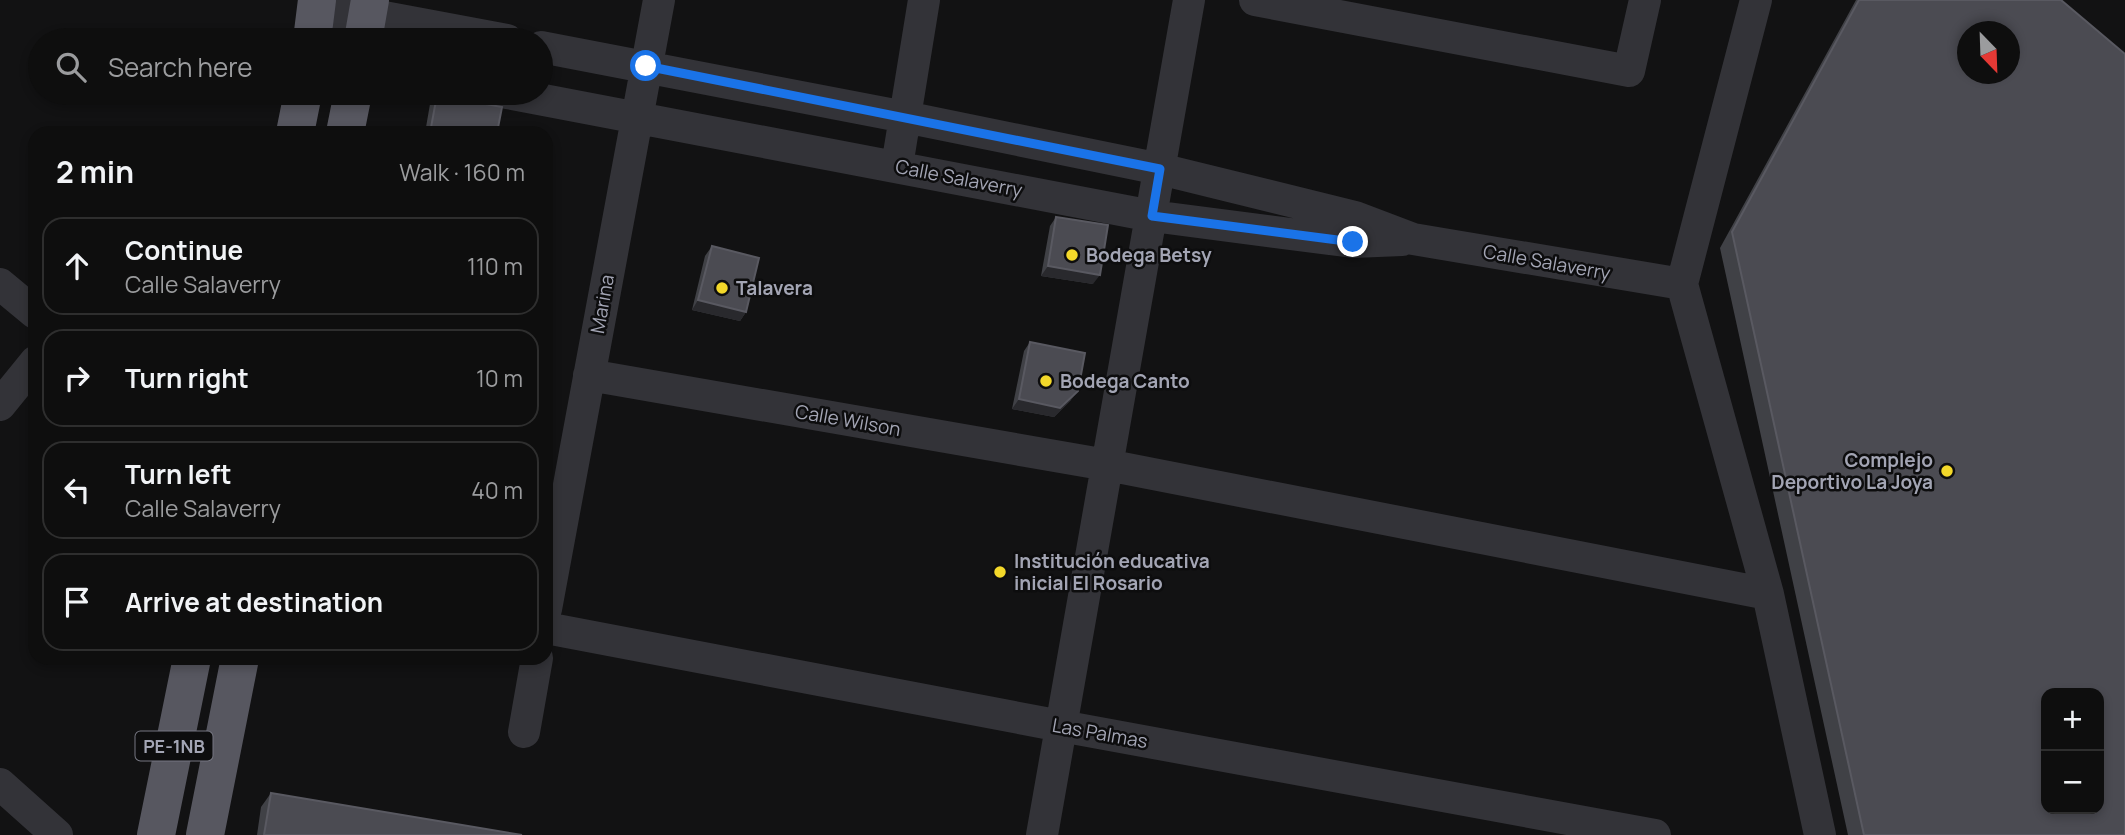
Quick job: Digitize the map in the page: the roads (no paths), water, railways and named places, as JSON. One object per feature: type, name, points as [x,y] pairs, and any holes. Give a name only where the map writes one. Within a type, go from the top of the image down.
[{"type":"highway","points":[[296,126],[301,105]]},
{"type":"highway","points":[[346,126],[351,105]]},
{"type":"highway","name":"PE-1NB","points":[[156,835],[191,665]]},
{"type":"highway","name":"PE-1NB","points":[[205,835],[239,665]]},
{"type":"street","name":"Marina","points":[[553,571],[659,0]]},
{"type":"street","points":[[897,166],[925,0]]},
{"type":"street","points":[[1042,835],[1189,0]]},
{"type":"street","points":[[1255,0],[1629,71],[1645,0]]},
{"type":"street","points":[[1756,0],[1682,284],[1768,594],[1820,835]]},
{"type":"street","points":[[315,17],[367,18],[431,28]]},
{"type":"street","name":"Calle Salaverry","points":[[553,49],[1160,169],[1355,217],[1413,239],[1682,284]]},
{"type":"street","name":"Calle Salaverry","points":[[553,101],[1152,216],[1353,242],[1413,239]]},
{"type":"street","points":[[0,284],[28,307]]},
{"type":"street","points":[[0,405],[28,371]]},
{"type":"street","name":"Calle Wilson","points":[[589,375],[1107,465],[1768,594]]},
{"type":"street","name":"Las Palmas","points":[[553,629],[1655,835]]},
{"type":"street","points":[[524,732],[536,665]]},
{"type":"street","points":[[0,784],[57,835]]},
{"type":"place","name":"Bodega Betsy","points":[[1072,255]]},
{"type":"place","name":"Talavera","points":[[722,288]]},
{"type":"place","name":"Bodega Canto","points":[[1046,381]]},
{"type":"place","name":"Complejo Deportivo La Joya","points":[[1947,471]]},
{"type":"place","name":"Institución educativa inicial El Rosario","points":[[1000,572]]}]
